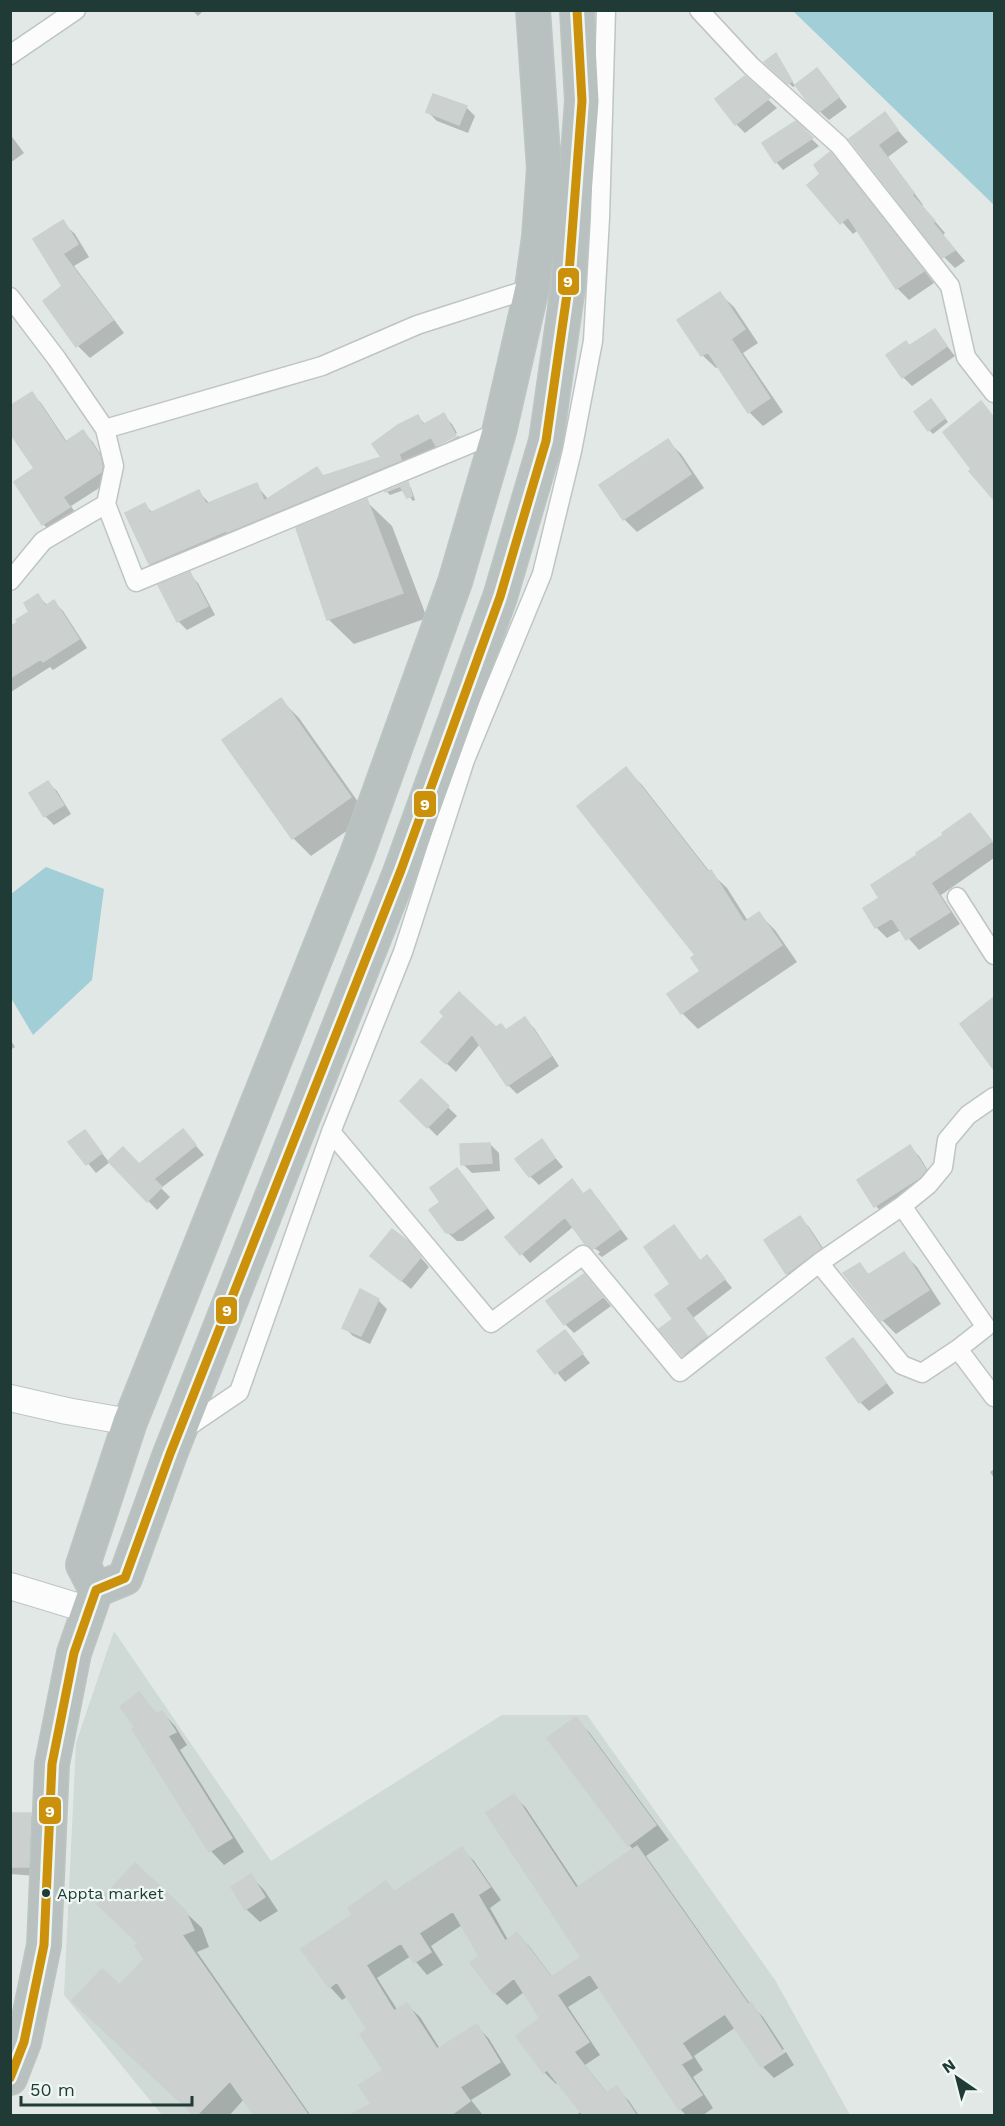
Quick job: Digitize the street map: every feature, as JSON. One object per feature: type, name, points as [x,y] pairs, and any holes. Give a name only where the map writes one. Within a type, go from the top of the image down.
[{"type":"highway","points":[[10,2078],[17,2038],[44,1945],[52,1764],[74,1653],[92,1600],[83,1565],[130,1422],[357,854],[455,582],[499,432],[532,288],[539,237],[544,168],[533,10]]},
{"type":"highway","points":[[92,1600],[125,1578],[179,1433],[405,859],[500,597],[546,441],[568,287],[582,101],[577,10]]},
{"type":"street","points":[[10,55],[76,10]]},
{"type":"street","points":[[179,1433],[239,1392],[331,1132],[403,952],[465,760],[542,574],[572,450],[593,341],[600,219],[606,10]]},
{"type":"street","points":[[699,10],[751,66],[839,145],[950,286],[966,357],[994,393]]},
{"type":"street","points":[[105,429],[322,366],[417,325],[532,288]]},
{"type":"street","points":[[10,297],[57,359],[105,429],[114,466],[106,504],[136,582],[499,432]]},
{"type":"street","points":[[10,581],[43,542],[106,504]]},
{"type":"street","points":[[957,897],[994,955]]},
{"type":"street","points":[[331,1132],[491,1323],[583,1255],[680,1372],[819,1263],[902,1206],[928,1185],[943,1167],[946,1140],[968,1115],[994,1097]]},
{"type":"street","points":[[819,1263],[902,1365],[922,1373],[958,1349],[986,1327],[902,1206]]},
{"type":"street","points":[[958,1349],[994,1397]]},
{"type":"street","points":[[10,1398],[130,1422]]},
{"type":"street","points":[[10,1586],[92,1600]]},
{"type":"shaded area","name":"Appta market","points":[[114,1631],[271,1861],[502,1715],[587,1715],[775,1980],[850,2115],[162,2115],[64,1995],[76,1743]]},
{"type":"water","points":[[793,11],[994,11],[994,205]]},
{"type":"water","points":[[46,867],[104,889],[92,980],[33,1035],[11,998],[11,894]]},
{"type":"building","points":[[776,53],[792,81],[788,84],[764,62]]},
{"type":"building","points":[[817,68],[839,97],[819,112],[795,85]]},
{"type":"building","points":[[745,76],[770,98],[735,125],[715,99]]},
{"type":"building","points":[[433,94],[467,106],[459,125],[426,112]]},
{"type":"building","points":[[885,112],[898,130],[878,145],[914,193],[912,195],[935,221],[933,223],[955,250],[942,258],[849,139]]},
{"type":"building","points":[[796,121],[813,138],[775,163],[762,143]]},
{"type":"building","points":[[830,152],[924,271],[896,289],[848,217],[840,224],[807,185],[820,174],[814,165]]},
{"type":"building","points":[[63,220],[78,244],[63,254],[113,320],[76,347],[43,301],[62,286],[33,239]]},
{"type":"building","points":[[720,292],[745,329],[731,339],[770,398],[748,413],[708,352],[701,356],[677,320]]},
{"type":"building","points":[[935,329],[947,346],[902,378],[886,355],[906,341],[909,346]]},
{"type":"building","points":[[32,392],[65,442],[83,430],[100,456],[102,466],[101,472],[63,497],[70,507],[42,525],[14,482],[34,468],[10,433],[10,406]]},
{"type":"building","points":[[931,399],[945,418],[928,431],[914,412]]},
{"type":"building","points":[[981,401],[994,418],[994,500],[969,471],[971,469],[943,432]]},
{"type":"building","points":[[444,413],[456,436],[436,446],[424,424]]},
{"type":"building","points":[[418,415],[430,438],[399,454],[401,460],[149,564],[125,513],[145,503],[150,513],[199,490],[206,504],[257,483],[264,501],[317,467],[323,476],[381,457],[372,444],[398,425]]},
{"type":"building","points":[[668,439],[691,474],[623,520],[599,485]]},
{"type":"building","points":[[408,482],[412,496],[407,498],[400,486],[384,492]]},
{"type":"building","points":[[367,499],[403,593],[327,620],[296,528]]},
{"type":"building","points":[[190,572],[208,606],[177,622],[158,585]]},
{"type":"building","points":[[38,594],[45,606],[54,600],[79,639],[43,662],[41,659],[10,678],[10,627],[29,612],[24,603]]},
{"type":"building","points":[[281,698],[351,797],[292,839],[222,740]]},
{"type":"building","points":[[626,767],[708,872],[711,870],[744,922],[759,912],[782,945],[681,1014],[667,994],[700,971],[691,958],[695,955],[577,806]]},
{"type":"building","points":[[48,781],[64,805],[44,817],[29,793]]},
{"type":"building","points":[[970,813],[992,841],[931,883],[950,912],[906,940],[892,918],[875,928],[863,908],[879,898],[871,885],[917,855],[916,853]]},
{"type":"building","points":[[459,992],[496,1027],[501,1024],[506,1030],[525,1017],[551,1056],[507,1086],[472,1034],[446,1064],[421,1042],[444,1016],[440,1012]]},
{"type":"building","points":[[994,997],[994,1070],[960,1024]]},
{"type":"building","points":[[421,1079],[449,1106],[427,1128],[400,1101]]},
{"type":"building","points":[[183,1129],[196,1145],[154,1179],[162,1187],[147,1202],[108,1161],[123,1147],[139,1164]]},
{"type":"building","points":[[85,1130],[102,1153],[86,1165],[68,1142]]},
{"type":"building","points":[[542,1139],[555,1158],[529,1177],[515,1159]]},
{"type":"building","points":[[490,1143],[492,1163],[461,1165],[460,1144]]},
{"type":"building","points":[[910,1145],[926,1170],[919,1178],[874,1207],[857,1180]]},
{"type":"building","points":[[457,1168],[487,1208],[453,1233],[446,1233],[429,1210],[440,1202],[430,1188]]},
{"type":"building","points":[[572,1179],[583,1194],[590,1189],[620,1229],[593,1249],[585,1244],[565,1217],[520,1255],[505,1237]]},
{"type":"building","points":[[800,1216],[821,1248],[786,1274],[764,1240]]},
{"type":"building","points":[[674,1225],[700,1261],[707,1255],[725,1279],[672,1318],[655,1295],[670,1284],[644,1247]]},
{"type":"building","points":[[392,1229],[409,1242],[421,1257],[401,1281],[370,1256]]},
{"type":"building","points":[[904,1252],[929,1290],[881,1321],[843,1273],[860,1263],[868,1275]]},
{"type":"building","points":[[584,1274],[603,1297],[564,1325],[546,1301]]},
{"type":"building","points":[[360,1289],[379,1299],[361,1336],[342,1328]]},
{"type":"building","points":[[686,1309],[707,1336],[682,1356],[659,1329]]},
{"type":"building","points":[[565,1330],[583,1353],[555,1374],[537,1351]]},
{"type":"building","points":[[853,1338],[886,1383],[859,1403],[826,1358]]},
{"type":"building","points":[[139,1692],[156,1714],[162,1711],[176,1732],[168,1736],[232,1838],[209,1852],[132,1729],[135,1727],[120,1707]]},
{"type":"building","points":[[576,1717],[656,1825],[628,1846],[547,1738]]},
{"type":"building","points":[[514,1794],[576,1888],[637,1846],[748,2004],[751,2002],[783,2052],[761,2067],[725,2014],[682,2043],[692,2058],[681,2064],[702,2095],[679,2110],[590,1974],[557,1995],[589,2042],[574,2052],[606,2093],[617,2086],[636,2115],[583,2115],[547,2070],[543,2073],[516,2036],[540,2018],[514,1978],[494,1994],[470,1963],[479,1956],[453,1911],[419,1933],[431,1952],[414,1963],[401,1943],[366,1965],[394,2011],[407,2003],[437,2049],[477,2024],[500,2062],[460,2087],[470,2101],[451,2115],[350,2115],[371,2104],[359,2085],[383,2070],[360,2034],[367,2029],[337,1982],[329,1988],[301,1949],[352,1915],[348,1908],[386,1881],[394,1892],[462,1847],[490,1887],[478,1895],[505,1941],[517,1932],[551,1977],[581,1957],[486,1813]]},
{"type":"building","points":[[10,1813],[31,1813],[29,1867],[10,1867]]},
{"type":"building","points":[[135,1863],[185,1910],[194,1930],[182,1935],[308,2115],[254,2115],[230,2081],[197,2115],[194,2115],[72,2001],[102,1969],[120,1985],[144,1959],[135,1946],[139,1944],[97,1904]]},
{"type":"building","points":[[251,1874],[265,1897],[245,1910],[231,1887]]},
{"type":"transit line","name":"9","points":[[10,2078],[24,2042],[44,1945],[52,1764],[74,1653],[96,1590],[125,1578],[170,1454],[401,870],[500,597],[546,441],[568,287],[582,101],[577,10]]},
{"type":"place","name":"Appta market","points":[[46,1893]]}]
